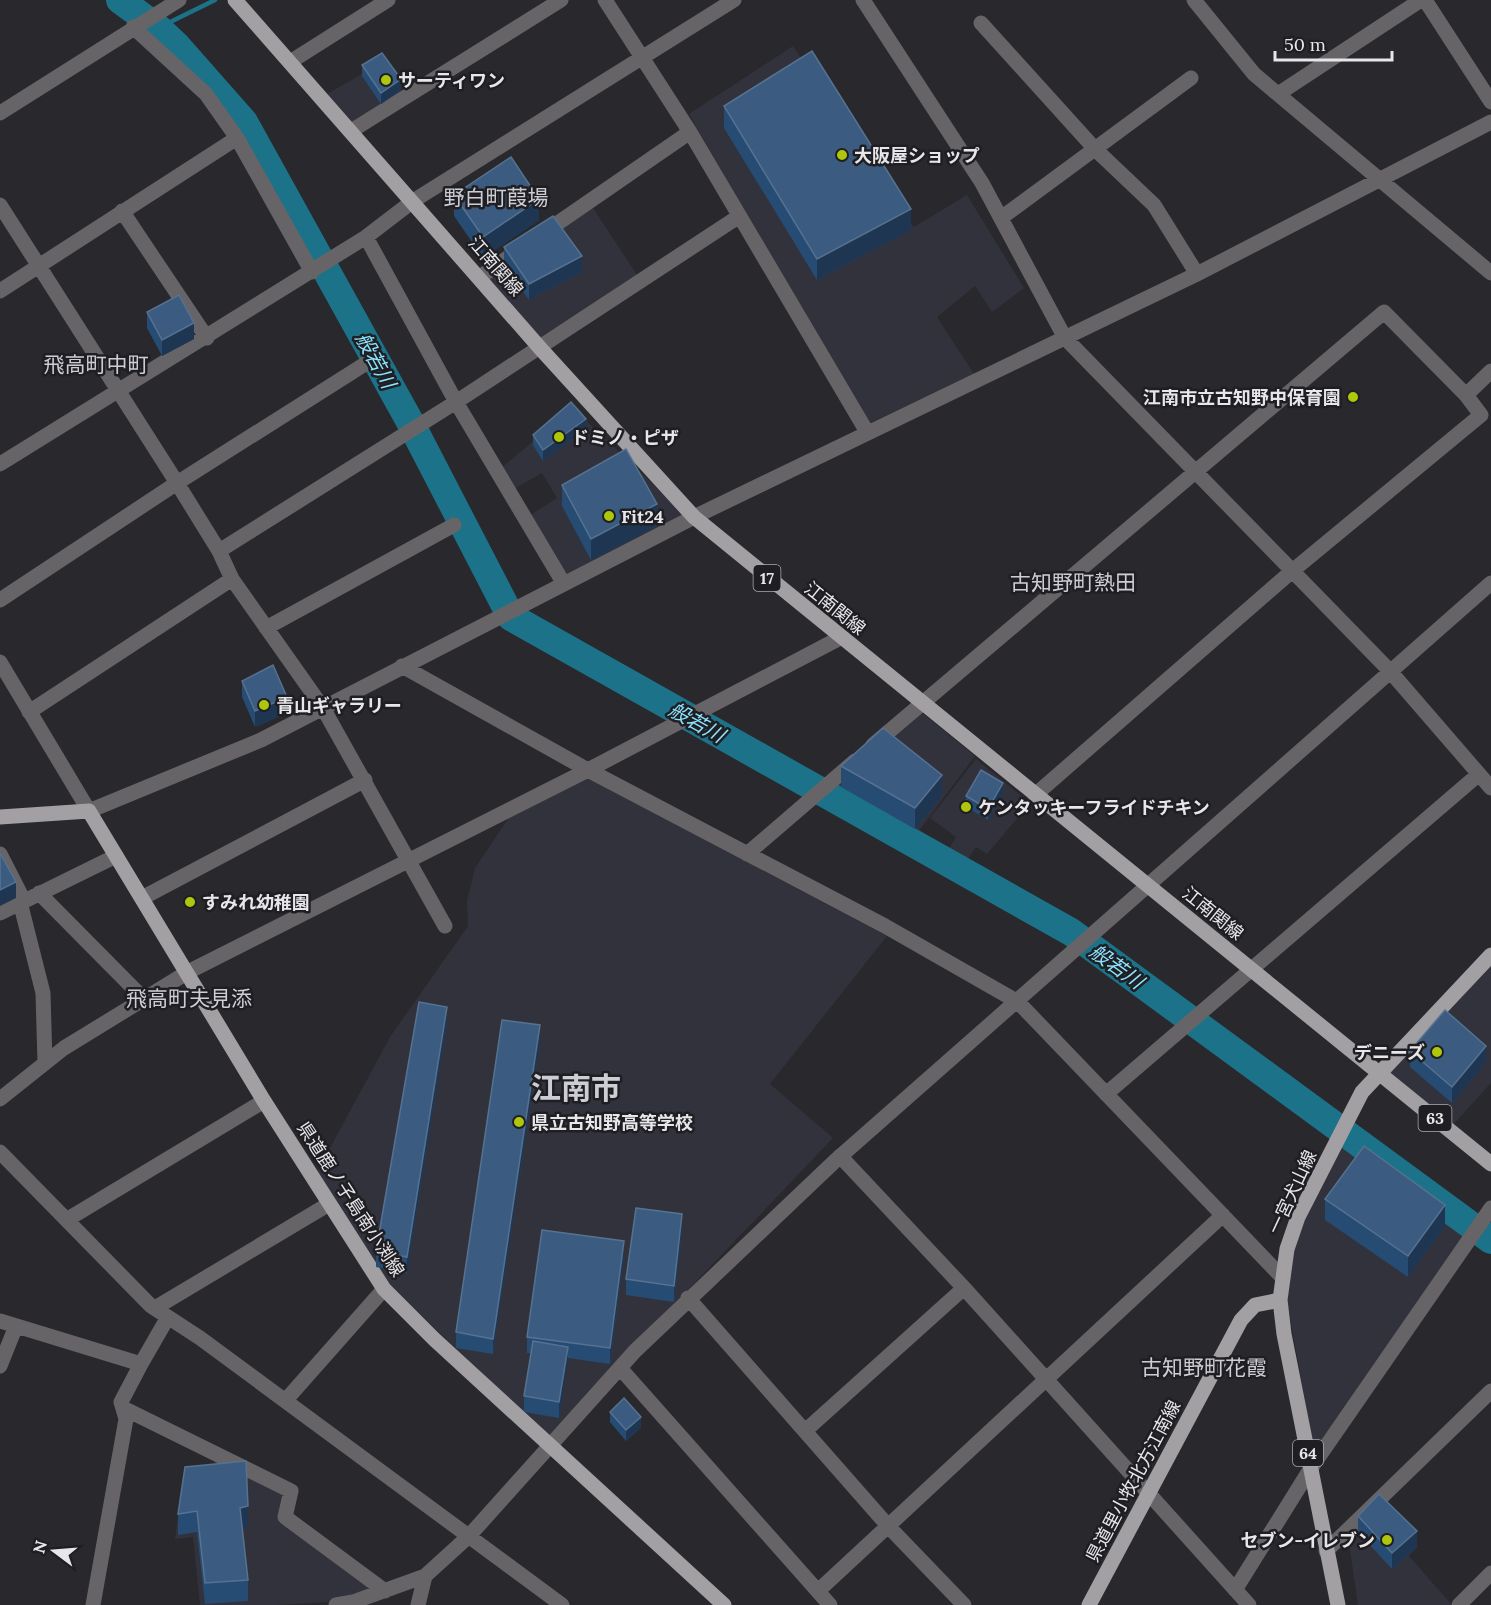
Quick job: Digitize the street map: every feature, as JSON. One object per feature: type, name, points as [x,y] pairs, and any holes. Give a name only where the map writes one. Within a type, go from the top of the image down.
[{"type":"main road","name":"江南関線","points":[[235,0],[540,348],[694,517],[840,638],[1379,1071]]},
{"type":"main road","points":[[0,817],[89,811]]},
{"type":"main road","name":"県道鹿ノ子島南小渕線","points":[[89,811],[264,1101],[384,1289],[434,1339],[724,1605]]},
{"type":"main road","name":"一宮犬山線","points":[[1338,1605],[1280,1300],[1281,1276],[1298,1217],[1362,1092],[1379,1071],[1491,955]]},
{"type":"main road","name":"63","points":[[1379,1071],[1491,1164]]},
{"type":"main road","name":"県道里小牧北方江南線","points":[[1089,1605],[1246,1312],[1265,1302],[1280,1300]]},
{"type":"street","points":[[0,113],[179,0]]},
{"type":"street","points":[[290,62],[388,0]]},
{"type":"street","points":[[351,131],[561,0]]},
{"type":"street","points":[[605,0],[690,132],[738,217],[867,432]]},
{"type":"street","points":[[0,464],[312,272],[366,237],[413,201],[734,0]]},
{"type":"street","points":[[863,0],[982,183],[1065,338],[1193,472],[1389,670],[1491,788]]},
{"type":"street","points":[[1194,0],[1254,74],[1491,273]]},
{"type":"street","points":[[1278,94],[1423,0],[1491,102]]},
{"type":"street","points":[[981,23],[1095,149],[1154,206],[1197,274]]},
{"type":"street","points":[[134,27],[206,94],[237,138],[312,272]]},
{"type":"street","points":[[1001,218],[1191,78]]},
{"type":"street","points":[[0,662],[89,811],[261,740],[694,517],[1197,274],[1383,181],[1491,122]]},
{"type":"street","points":[[480,277],[690,132]]},
{"type":"street","points":[[0,291],[237,138]]},
{"type":"street","points":[[0,205],[177,483],[219,551],[232,579],[323,708],[445,926]]},
{"type":"street","points":[[122,211],[207,338]]},
{"type":"street","points":[[219,551],[540,348],[738,217]]},
{"type":"street","points":[[366,237],[456,402],[564,584]]},
{"type":"street","points":[[747,854],[1193,472],[1384,312],[1466,395],[1481,415],[1291,572],[1035,795]]},
{"type":"street","points":[[0,600],[177,483],[365,364]]},
{"type":"street","points":[[1466,395],[1491,371]]},
{"type":"street","points":[[266,628],[454,525]]},
{"type":"street","points":[[29,712],[232,579]]},
{"type":"street","points":[[336,1605],[425,1576],[469,1536],[620,1368],[688,1298],[840,1156],[1018,1002],[1146,885],[1389,670],[1491,583]]},
{"type":"street","points":[[0,1100],[45,1063],[188,972],[588,770],[840,638]]},
{"type":"street","points":[[402,666],[588,770],[885,926],[1018,1002],[1281,1276]]},
{"type":"street","points":[[1106,1094],[1479,774]]},
{"type":"street","points":[[142,898],[364,780]]},
{"type":"street","points":[[0,913],[116,856]]},
{"type":"street","points":[[1,860],[22,901],[43,993],[45,1063]]},
{"type":"street","points":[[39,893],[144,999]]},
{"type":"street","points":[[68,1219],[264,1101]]},
{"type":"street","points":[[0,1152],[161,1312],[562,1605]]},
{"type":"street","points":[[840,1156],[964,1288],[1148,1496],[1249,1605]]},
{"type":"street","points":[[93,1605],[126,1419],[121,1402],[141,1364],[161,1312],[329,1204]]},
{"type":"street","points":[[1235,1590],[1311,1468],[1491,1208]]},
{"type":"street","points":[[819,1591],[1223,1215]]},
{"type":"street","points":[[805,1431],[964,1288]]},
{"type":"street","points":[[285,1401],[384,1289]]},
{"type":"street","points":[[688,1298],[889,1527],[964,1605]]},
{"type":"street","points":[[0,1322],[141,1364]]},
{"type":"street","points":[[0,1366],[16,1326]]},
{"type":"street","points":[[620,1368],[830,1605]]},
{"type":"street","points":[[1326,1551],[1491,1391]]},
{"type":"street","points":[[123,1408],[291,1491],[285,1517],[384,1591]]},
{"type":"street","points":[[1459,1605],[1491,1573]]},
{"type":"street","points":[[418,1605],[425,1576]]},
{"type":"shaded area","points":[[793,46],[914,227],[967,195],[1024,288],[992,312],[975,286],[937,317],[974,374],[868,424],[689,114]]},
{"type":"shaded area","points":[[384,61],[403,94],[351,126],[324,96]]},
{"type":"shaded area","points":[[591,205],[639,278],[541,343],[485,278]]},
{"type":"shaded area","points":[[573,408],[688,517],[564,578],[529,516],[557,498],[542,473],[512,490],[501,468]]},
{"type":"shaded area","points":[[921,712],[975,756],[915,836],[831,788]]},
{"type":"shaded area","points":[[976,759],[1030,803],[987,854],[976,847],[963,866],[945,855],[956,837],[930,818]]},
{"type":"shaded area","points":[[586,777],[887,936],[770,1084],[833,1138],[549,1436],[388,1284],[316,1174],[390,1037],[468,926],[467,901],[475,868],[510,816]]},
{"type":"shaded area","points":[[1491,966],[1491,1083],[1453,1125],[1387,1071]]},
{"type":"shaded area","points":[[1343,1137],[1469,1232],[1314,1450],[1287,1301],[1292,1247]]},
{"type":"shaded area","points":[[215,1458],[287,1493],[281,1519],[378,1590],[341,1601],[278,1605],[200,1605],[193,1537],[175,1539],[182,1486],[212,1482]]},
{"type":"shaded area","points":[[1380,1505],[1418,1546],[1409,1556],[1452,1605],[1358,1605],[1348,1536]]},
{"type":"building","points":[[812,51],[911,209],[817,259],[724,106]]},
{"type":"building","points":[[382,53],[401,79],[381,93],[362,65]]},
{"type":"building","points":[[511,157],[539,199],[483,237],[454,195]]},
{"type":"building","points":[[553,216],[582,256],[529,284],[504,247]]},
{"type":"building","points":[[179,295],[194,323],[162,340],[147,312]]},
{"type":"building","points":[[571,402],[586,419],[543,450],[533,435]]},
{"type":"building","name":"Fit24","points":[[626,449],[657,504],[591,539],[562,485]]},
{"type":"building","points":[[273,665],[287,697],[255,711],[242,681]]},
{"type":"building","points":[[883,728],[942,775],[915,808],[841,766]]},
{"type":"building","points":[[981,770],[1003,783],[988,809],[966,796]]},
{"type":"building","points":[[0,853],[16,882],[0,890]]},
{"type":"building","points":[[419,1002],[447,1007],[407,1257],[376,1251]]},
{"type":"building","points":[[1445,1010],[1486,1046],[1452,1087],[1410,1051]]},
{"type":"building","points":[[502,1020],[540,1025],[493,1339],[456,1332]]},
{"type":"building","points":[[1364,1146],[1445,1205],[1408,1256],[1325,1199]]},
{"type":"building","points":[[636,1208],[682,1214],[674,1286],[626,1279]]},
{"type":"building","points":[[542,1230],[624,1241],[610,1348],[527,1337]]},
{"type":"building","points":[[533,1341],[568,1347],[559,1402],[524,1396]]},
{"type":"building","points":[[624,1398],[641,1417],[626,1430],[610,1412]]},
{"type":"building","points":[[246,1461],[248,1506],[240,1508],[248,1580],[205,1583],[197,1511],[178,1514],[185,1467]]},
{"type":"building","points":[[1379,1494],[1417,1531],[1392,1553],[1358,1516]]},
{"type":"waterway","name":"般若川","points":[[120,0],[158,28],[177,46],[244,122],[409,420],[511,617],[1071,932],[1491,1240]]},
{"type":"waterway","points":[[158,28],[215,0]]},
{"type":"place","name":"サーティワン","points":[[386,80]]},
{"type":"place","name":"大阪屋ショップ","points":[[842,155]]},
{"type":"place","name":"江南市立古知野中保育園","points":[[1353,397]]},
{"type":"place","name":"ドミノ・ピザ","points":[[559,437]]},
{"type":"place","name":"Fit24","points":[[609,516]]},
{"type":"place","name":"青山ギャラリー","points":[[264,705]]},
{"type":"place","name":"ケンタッキーフライドチキン","points":[[966,807]]},
{"type":"place","name":"すみれ幼稚園","points":[[190,902]]},
{"type":"place","name":"デニーズ","points":[[1437,1052]]},
{"type":"place","name":"県立古知野高等学校","points":[[519,1122]]},
{"type":"place","name":"セブン-イレブン","points":[[1387,1540]]},
{"type":"district","name":"野白町葭場","points":[[496,197]]},
{"type":"district","name":"飛高町中町","points":[[96,364]]},
{"type":"district","name":"古知野町熱田","points":[[1073,582]]},
{"type":"district","name":"飛高町夫見添","points":[[189,998]]},
{"type":"district","name":"江南市","points":[[576,1088]]},
{"type":"district","name":"古知野町花霞","points":[[1204,1367]]}]
